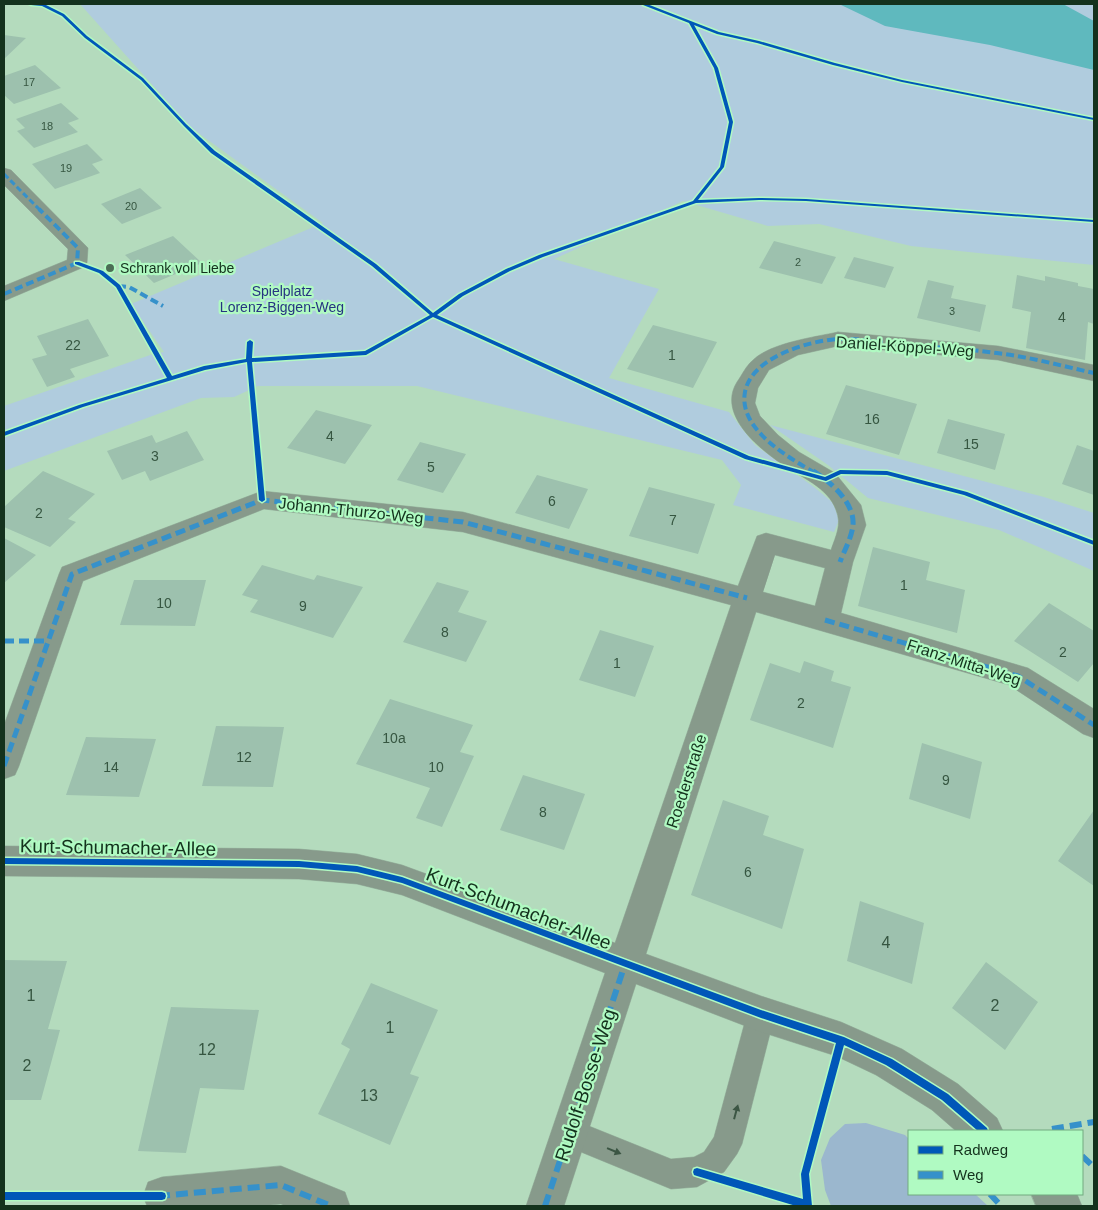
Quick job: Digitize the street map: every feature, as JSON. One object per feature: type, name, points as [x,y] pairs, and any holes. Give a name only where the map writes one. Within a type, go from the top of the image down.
[{"type":"street","points":[[4,174],[78,248],[77,262],[4,294]]},
{"type":"street","name":"Daniel-Köppel-Weg","points":[[840,562],[853,525],[848,505],[826,479],[790,458],[769,441],[749,420],[742,403],[746,387],[761,364],[791,349],[838,339],[998,353],[1094,373]]},
{"type":"street","name":"Johann-Thurzo-Weg","points":[[4,766],[72,574],[262,500],[463,522],[747,598]]},
{"type":"street","name":"Roederstraße","points":[[625,964],[766,543],[840,562]]},
{"type":"street","points":[[747,598],[825,620],[840,562]]},
{"type":"street","name":"Franz-Mitta-Weg","points":[[825,620],[1018,676],[1094,725]]},
{"type":"street","name":"Kurt-Schumacher-Allee","points":[[4,861],[299,864],[357,869],[402,880],[761,1014],[841,1040],[889,1062],[945,1097],[983,1130]]},
{"type":"street","name":"Rudolf-Bosse-Weg","points":[[545,1206],[625,964]]},
{"type":"street","points":[[162,1196],[281,1185],[330,1206]]},
{"type":"street","points":[[1051,1195],[1063,1206]]},
{"type":"lane","points":[[569,1133],[671,1174],[697,1172],[714,1162],[727,1144],[761,1014]]},
{"type":"green space","name":"Spielplatz Lorenz-Biggen-Weg","points":[[80,4],[1094,4],[1094,265],[911,246],[819,224],[768,226],[683,201],[554,259],[659,289],[609,378],[729,412],[755,445],[832,502],[840,518],[834,532],[733,505],[741,485],[722,460],[417,386],[258,386],[234,397],[201,398],[4,471],[4,406],[153,354],[164,352],[131,304],[323,223],[190,127]]},
{"type":"green space","points":[[770,425],[1044,497],[1094,513],[1094,571],[999,530],[868,498],[828,465]]},
{"type":"shaded area","points":[[866,1123],[905,1135],[908,1138],[908,1195],[976,1195],[988,1206],[831,1206],[825,1190],[821,1160],[830,1138],[845,1124]]},
{"type":"water","points":[[839,4],[1063,4],[1094,21],[1094,70],[990,45],[885,26]]},
{"type":"building","points":[[4,35],[26,38],[4,59]]},
{"type":"building","points":[[35,65],[61,88],[14,104],[4,95],[4,76]]},
{"type":"building","points":[[61,103],[79,119],[68,123],[78,132],[34,148],[17,131],[25,128],[16,119]]},
{"type":"building","points":[[87,144],[103,160],[92,164],[100,173],[55,189],[32,164]]},
{"type":"building","points":[[140,188],[162,208],[122,224],[101,204]]},
{"type":"building","points":[[173,236],[202,263],[154,283],[125,255]]},
{"type":"building","points":[[774,241],[836,257],[822,284],[759,268]]},
{"type":"building","points":[[854,257],[894,267],[885,288],[844,278]]},
{"type":"building","points":[[1017,275],[1045,281],[1045,276],[1078,283],[1078,286],[1094,289],[1094,324],[1088,322],[1085,360],[1026,348],[1031,312],[1012,308]]},
{"type":"building","points":[[928,280],[954,286],[951,298],[986,305],[980,332],[917,318]]},
{"type":"building","points":[[88,319],[109,356],[70,369],[75,377],[47,387],[32,359],[47,355],[37,336]]},
{"type":"building","points":[[653,325],[717,342],[693,388],[627,369]]},
{"type":"building","points":[[846,385],[917,404],[899,455],[826,434]]},
{"type":"building","points":[[316,410],[372,425],[345,464],[287,448]]},
{"type":"building","points":[[948,419],[1005,434],[995,470],[937,453]]},
{"type":"building","points":[[187,431],[204,460],[150,481],[145,471],[122,480],[107,451],[152,435],[156,443]]},
{"type":"building","points":[[420,442],[466,454],[443,493],[397,480]]},
{"type":"building","points":[[1077,445],[1094,451],[1094,495],[1062,484]]},
{"type":"building","points":[[43,471],[95,494],[68,519],[76,522],[50,547],[4,527],[4,507]]},
{"type":"building","points":[[537,475],[588,489],[569,529],[515,513]]},
{"type":"building","points":[[649,487],[715,504],[698,554],[629,536]]},
{"type":"building","points":[[4,538],[36,555],[4,583]]},
{"type":"building","points":[[873,547],[930,562],[926,580],[965,590],[957,633],[858,606]]},
{"type":"building","points":[[262,565],[314,580],[317,575],[363,587],[333,638],[250,612],[258,600],[242,595]]},
{"type":"building","points":[[134,580],[206,580],[195,626],[120,625]]},
{"type":"building","points":[[437,582],[469,591],[458,612],[487,621],[466,662],[403,642]]},
{"type":"building","points":[[1049,603],[1094,631],[1094,663],[1078,682],[1014,641]]},
{"type":"building","points":[[600,630],[654,646],[635,697],[579,680]]},
{"type":"building","points":[[804,661],[834,671],[831,681],[851,687],[833,748],[750,720],[770,663],[800,673]]},
{"type":"building","points":[[390,699],[473,725],[460,752],[474,756],[442,827],[416,818],[430,788],[356,764]]},
{"type":"building","points":[[216,726],[284,727],[273,787],[202,786]]},
{"type":"building","points":[[86,737],[156,739],[139,797],[66,795]]},
{"type":"building","points":[[922,743],[982,762],[970,819],[909,799]]},
{"type":"building","points":[[523,775],[585,794],[564,850],[500,830]]},
{"type":"building","points":[[723,800],[769,816],[763,835],[804,849],[782,929],[691,895]]},
{"type":"building","points":[[1094,810],[1094,886],[1058,861]]},
{"type":"building","points":[[860,901],[924,923],[912,984],[847,961]]},
{"type":"building","points":[[4,960],[67,961],[48,1029],[60,1030],[41,1100],[4,1100]]},
{"type":"building","points":[[986,962],[1038,1002],[1005,1050],[952,1008]]},
{"type":"building","points":[[371,983],[438,1010],[410,1074],[419,1077],[390,1145],[318,1114],[350,1049],[341,1044]]},
{"type":"building","points":[[171,1007],[259,1010],[244,1090],[200,1088],[186,1153],[138,1151]]},
{"type":"marked path","points":[[4,174],[78,248],[77,263],[4,294]]},
{"type":"marked path","points":[[118,286],[129,287],[163,306]]},
{"type":"marked path","points":[[840,562],[853,525],[848,505],[826,479],[790,458],[769,441],[749,420],[743,403],[746,387],[761,365],[791,349],[838,339],[998,353],[1094,373]]},
{"type":"marked path","points":[[4,766],[72,574],[262,500],[463,522],[747,598]]},
{"type":"marked path","points":[[825,620],[1018,676],[1094,725]]},
{"type":"marked path","points":[[4,641],[48,641]]},
{"type":"marked path","points":[[545,1206],[625,964]]},
{"type":"marked path","points":[[1052,1129],[1094,1122]]},
{"type":"marked path","points":[[1083,1157],[1094,1167]]},
{"type":"marked path","points":[[158,1196],[281,1185],[331,1206]]},
{"type":"marked path","points":[[991,1195],[1001,1206]]},
{"type":"cycle path","points":[[31,4],[43,5],[63,15],[86,37],[142,79],[213,152],[374,265],[433,315],[747,458],[826,479],[840,472],[887,473],[965,493],[1094,543]]},
{"type":"cycle path","points":[[644,4],[718,33],[758,42],[834,64],[902,81],[1094,119]]},
{"type":"cycle path","points":[[691,23],[716,68],[731,122],[722,167],[695,202]]},
{"type":"cycle path","points":[[4,434],[81,406],[204,368],[249,360],[366,353],[433,315],[461,295],[508,270],[541,256],[695,202],[759,199],[806,200],[1094,221]]},
{"type":"cycle path","points":[[77,263],[101,272],[118,286],[170,378]]},
{"type":"cycle path","points":[[250,342],[249,360],[262,500]]},
{"type":"cycle path","points":[[4,861],[299,864],[357,869],[402,880],[761,1014],[841,1040],[889,1062],[945,1097],[983,1130]]},
{"type":"cycle path","points":[[808,1206],[805,1174],[841,1040]]},
{"type":"cycle path","points":[[697,1172],[807,1205]]},
{"type":"cycle path","points":[[4,1196],[162,1196]]},
{"type":"place","name":"Schrank voll Liebe","points":[[110,268]]}]
